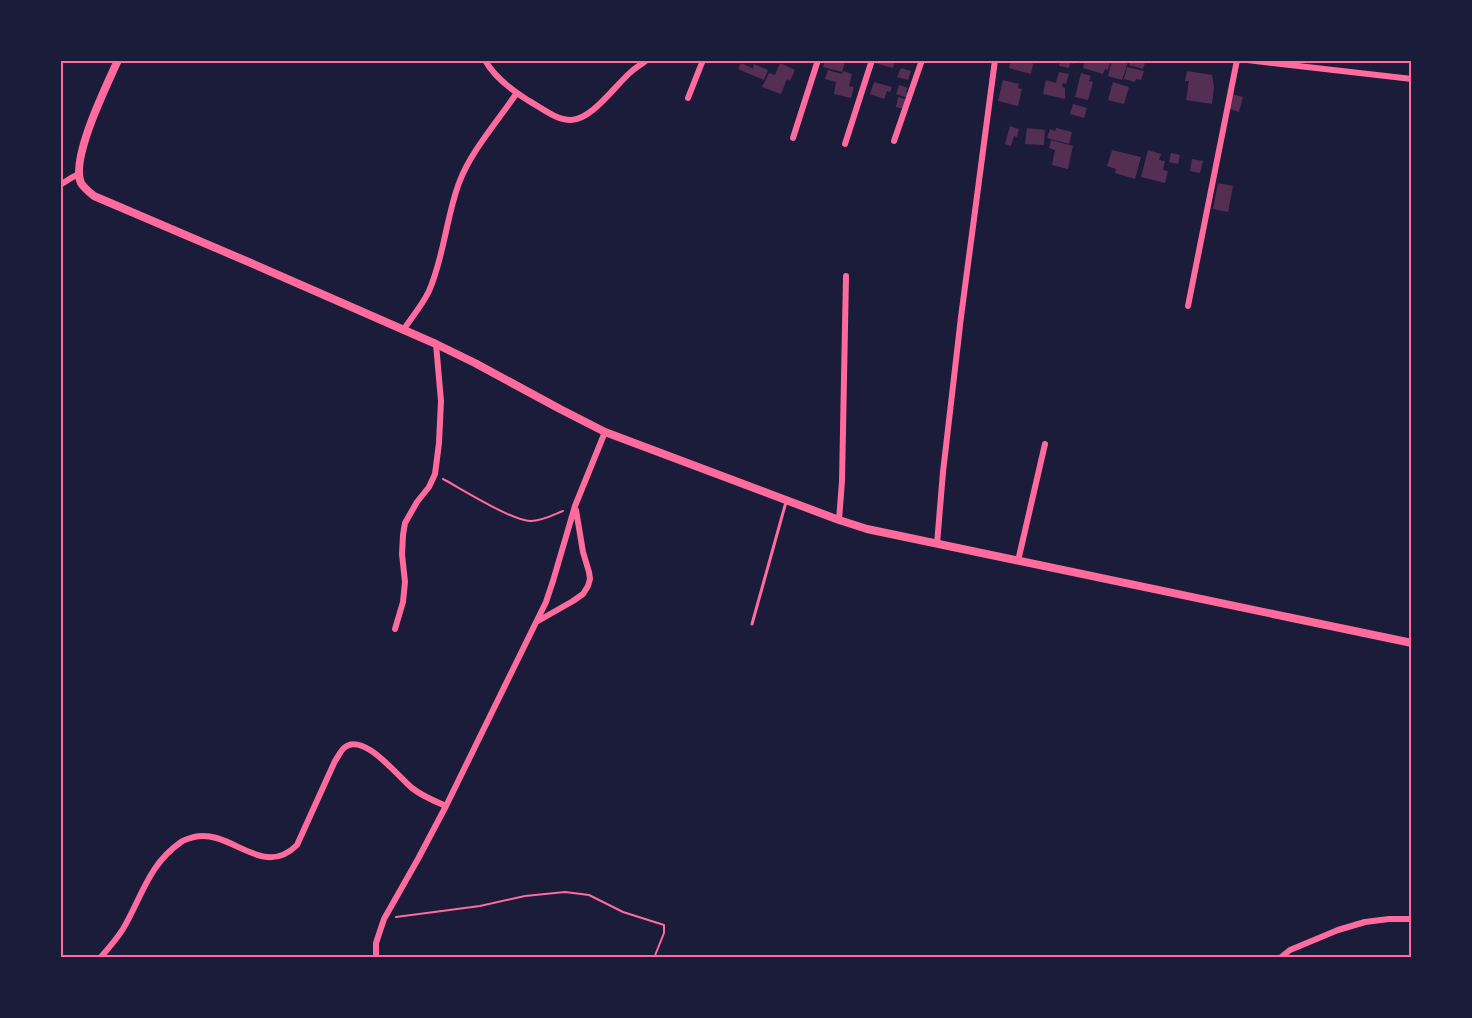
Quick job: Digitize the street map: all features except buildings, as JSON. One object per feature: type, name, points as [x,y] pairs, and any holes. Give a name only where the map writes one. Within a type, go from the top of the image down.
[{"type":"street","points":[[118,60],[86,137],[79,162],[81,183],[94,196],[404,329],[605,432],[867,529],[1412,643]]},
{"type":"street","points":[[485,60],[495,74],[516,94],[554,116],[570,120],[578,119],[593,110],[631,71],[647,60]]},
{"type":"street","points":[[688,98],[703,60]]},
{"type":"street","points":[[793,138],[818,60]]},
{"type":"street","points":[[844,144],[872,60]]},
{"type":"street","points":[[894,141],[922,60]]},
{"type":"street","points":[[937,544],[960,317],[995,60]]},
{"type":"street","points":[[1188,306],[1237,60]]},
{"type":"street","points":[[1247,60],[1412,79]]},
{"type":"street","points":[[404,329],[428,294],[453,201],[469,161],[516,94]]},
{"type":"street","points":[[60,185],[79,174]]},
{"type":"street","points":[[839,520],[842,481],[846,276]]},
{"type":"street","points":[[394,629],[403,602],[405,582],[402,554],[405,524],[413,507],[429,487],[435,474],[441,401],[436,344]]},
{"type":"street","points":[[376,958],[375,943],[384,919],[446,806],[554,581],[575,506],[605,432]]},
{"type":"street","points":[[1018,561],[1045,444]]},
{"type":"street","points":[[536,622],[573,601],[583,594],[588,586],[589,572],[575,506]]},
{"type":"street","points":[[100,958],[124,927],[144,885],[158,863],[183,840],[198,836],[209,837],[264,857],[280,857],[289,853],[297,845],[335,761],[343,748],[350,744],[377,755],[411,787],[446,806]]},
{"type":"street","points":[[1280,958],[1290,950],[1338,930],[1365,922],[1412,919]]},
{"type":"lane","points":[[752,624],[786,500]]},
{"type":"path","points":[[435,474],[487,504],[524,521],[547,518],[575,506]]},
{"type":"path","points":[[384,919],[480,906],[525,896],[565,892],[589,896],[623,912],[664,925],[664,933],[654,958]]}]
